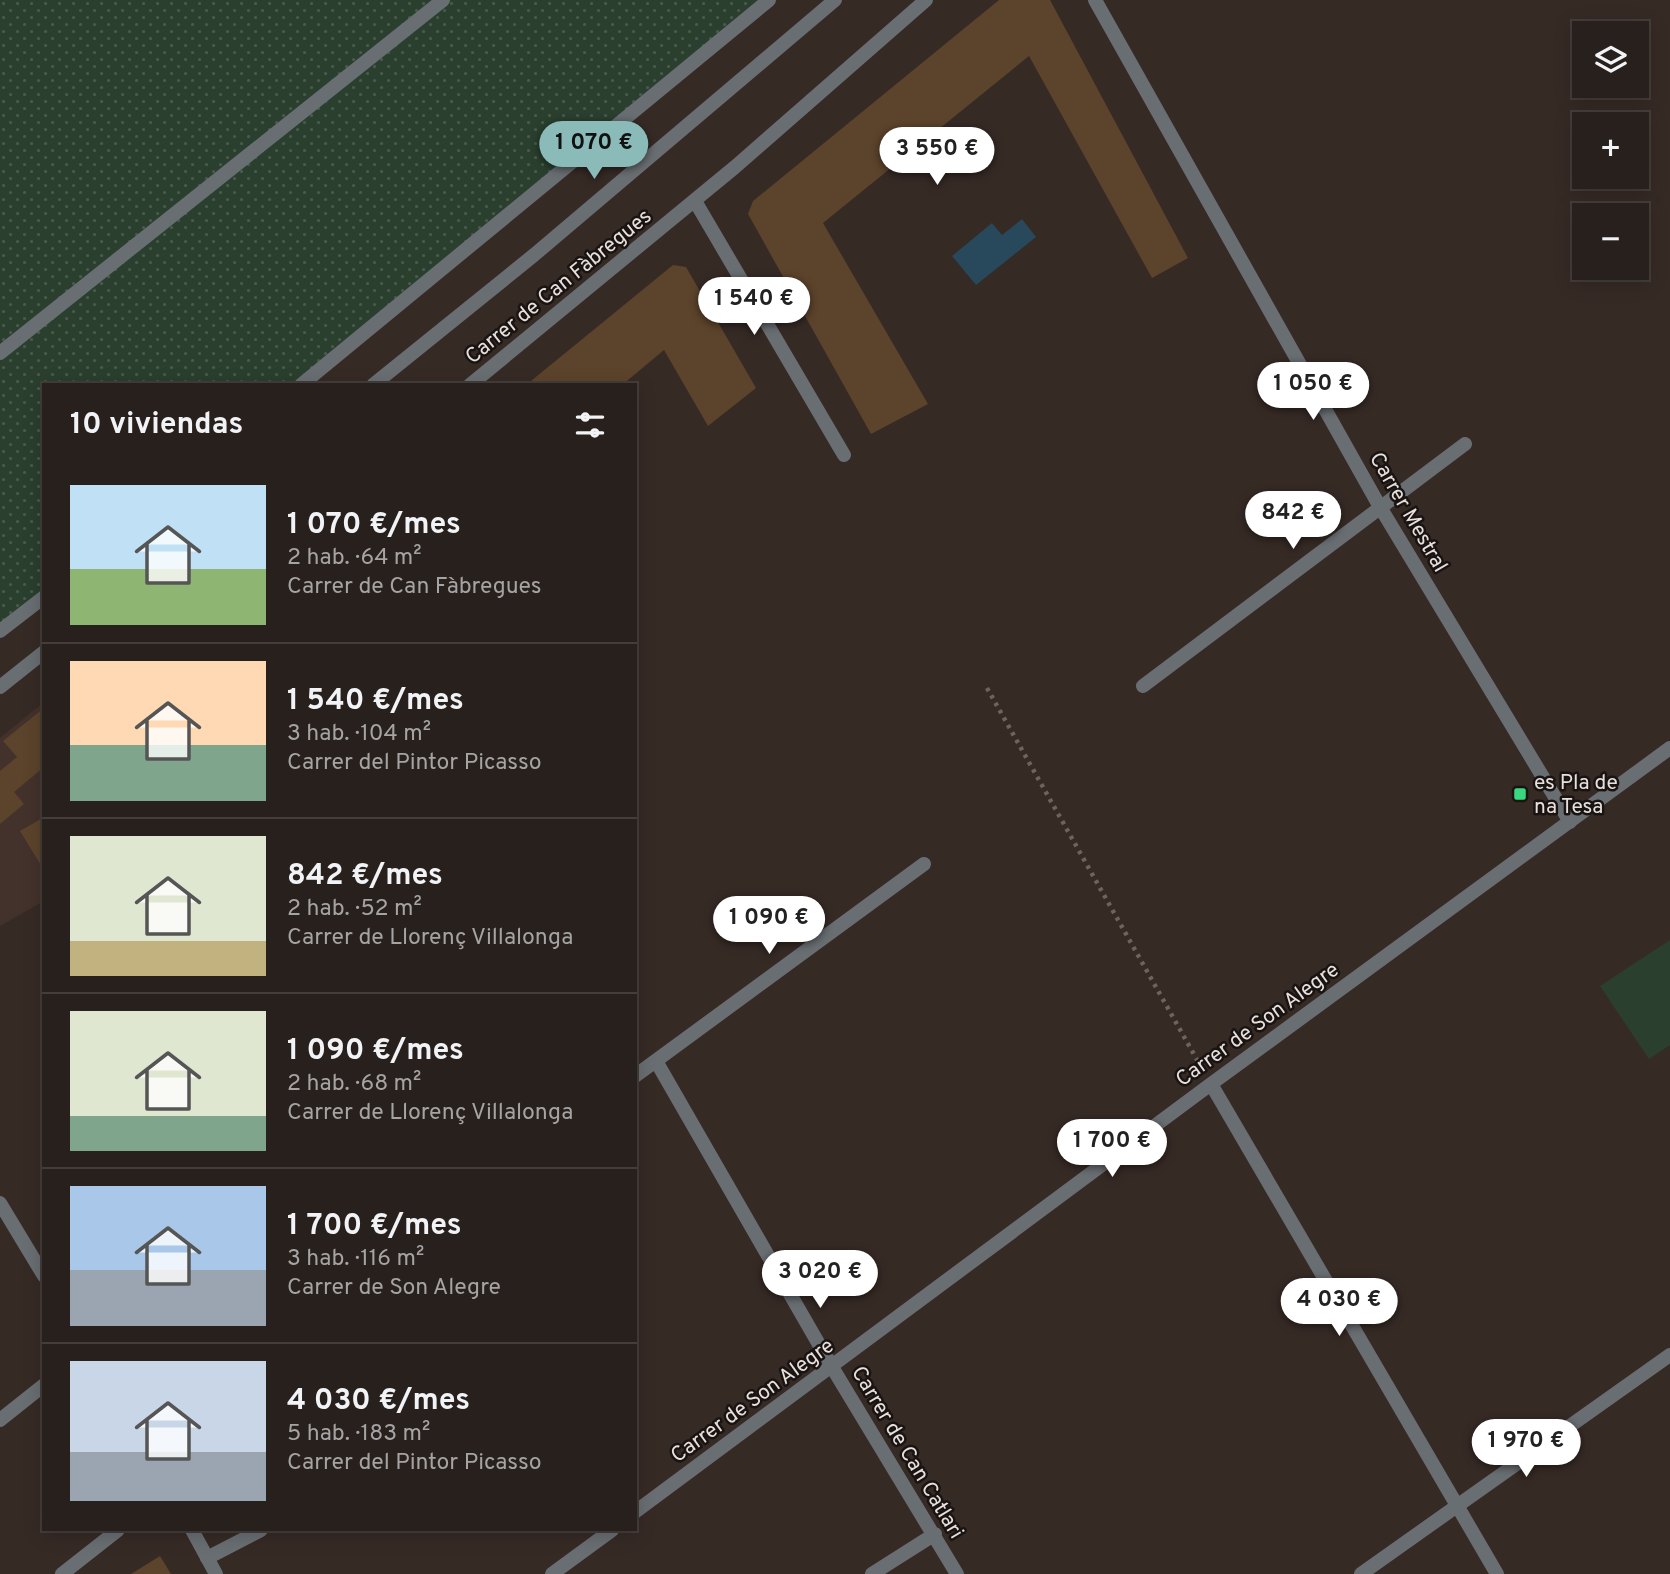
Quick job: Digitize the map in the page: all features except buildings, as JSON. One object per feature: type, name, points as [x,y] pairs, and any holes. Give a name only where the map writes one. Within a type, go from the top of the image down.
[{"type":"street","points":[[0,353],[443,0]]},
{"type":"street","points":[[303,383],[769,0]]},
{"type":"street","points":[[375,383],[534,255],[835,0]]},
{"type":"street","name":"Carrer de Can Fàbregues","points":[[472,383],[695,201],[926,0]]},
{"type":"street","name":"Carrer Mestral","points":[[1096,0],[1380,507],[1570,822]]},
{"type":"street","points":[[695,201],[844,455]]},
{"type":"street","points":[[1143,686],[1465,444]]},
{"type":"street","points":[[0,631],[42,599]]},
{"type":"street","points":[[0,687],[42,654]]},
{"type":"street","name":"Carrer de Son Alegre","points":[[637,1511],[1211,1084],[1670,748]]},
{"type":"street","points":[[637,1075],[924,864]]},
{"type":"street","name":"Carrer de Can Catlari","points":[[656,1061],[832,1367],[957,1574]]},
{"type":"street","points":[[1211,1084],[1497,1574]]},
{"type":"street","points":[[0,1203],[42,1273]]},
{"type":"street","points":[[1362,1574],[1670,1355]]},
{"type":"street","points":[[0,1420],[42,1387]]},
{"type":"street","points":[[62,1574],[117,1531]]},
{"type":"street","points":[[193,1531],[216,1574]]},
{"type":"street","points":[[207,1558],[259,1531]]},
{"type":"street","points":[[552,1574],[611,1531]]},
{"type":"street","points":[[872,1574],[934,1534]]},
{"type":"path","points":[[987,688],[1211,1084]]},
{"type":"shaded area","points":[[42,704],[42,902],[0,926],[0,738]]},
{"type":"green space","points":[[0,0],[768,0],[299,383],[42,383],[42,594],[0,628]]},
{"type":"green space","points":[[1670,940],[1670,1045],[1649,1059],[1600,986]]},
{"type":"water","points":[[1022,219],[1036,237],[976,285],[952,256],[992,223],[1002,235]]},
{"type":"place","name":"es Pla de na Tesa","points":[[1520,794]]}]
